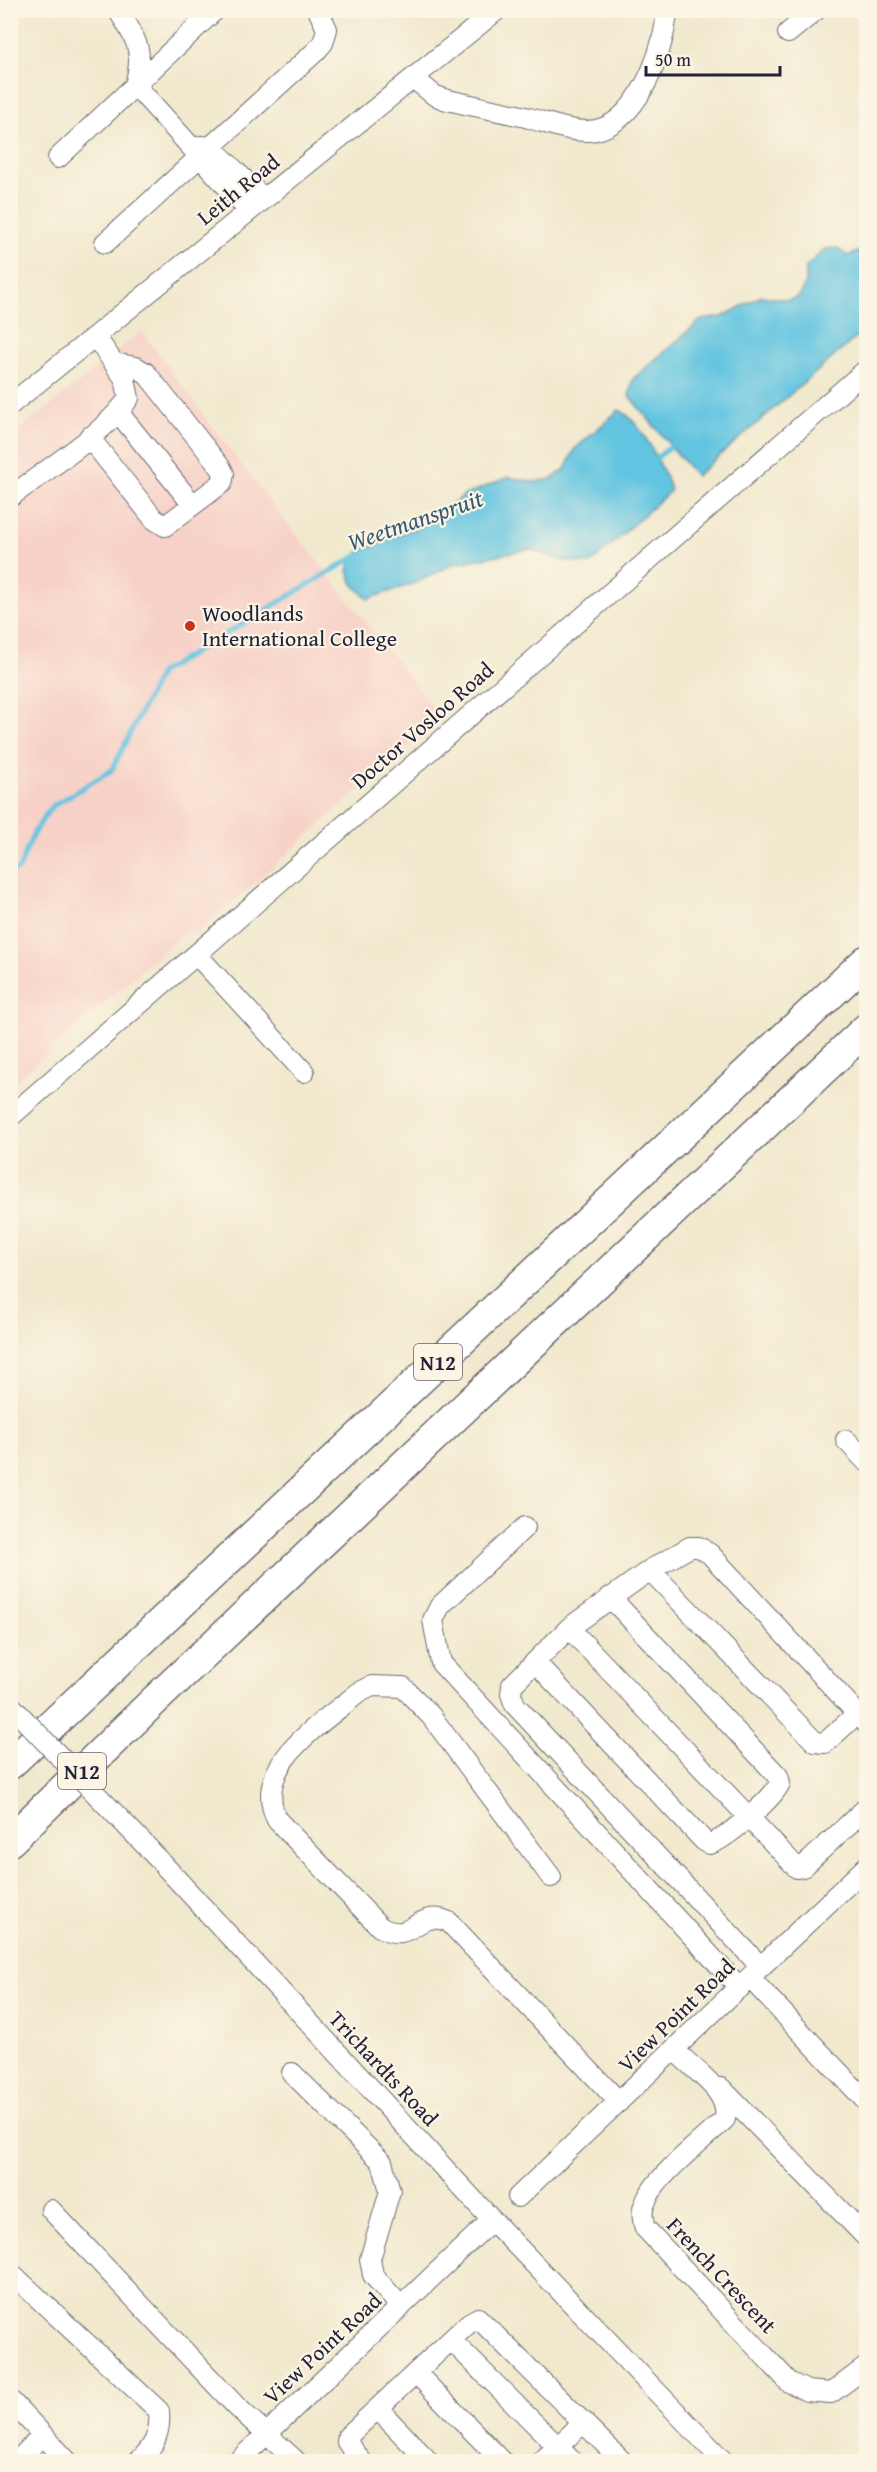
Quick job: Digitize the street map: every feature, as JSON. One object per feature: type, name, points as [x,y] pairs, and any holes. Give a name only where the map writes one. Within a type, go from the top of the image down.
[{"type":"highway","name":"N12","points":[[10,1764],[867,961]]},
{"type":"highway","name":"N12","points":[[10,1841],[154,1701],[867,1029]]},
{"type":"street","points":[[117,10],[138,44],[141,56],[135,85]]},
{"type":"street","points":[[58,158],[215,10]]},
{"type":"street","points":[[105,243],[201,150],[323,43],[327,29],[318,10]]},
{"type":"street","name":"Leith Road","points":[[10,405],[497,10]]},
{"type":"street","points":[[413,78],[434,95],[444,99],[571,129],[599,129],[624,113],[650,76],[664,39],[667,10]]},
{"type":"street","points":[[788,33],[816,10]]},
{"type":"street","points":[[135,85],[256,205]]},
{"type":"street","points":[[10,497],[118,412],[129,398],[130,389],[95,336]]},
{"type":"street","points":[[89,436],[160,524],[165,526],[222,483],[224,474],[146,373],[136,367],[114,363]]},
{"type":"street","name":"Doctor Vosloo Road","points":[[10,1117],[867,370]]},
{"type":"street","points":[[118,412],[193,505]]},
{"type":"street","points":[[197,955],[304,1072]]},
{"type":"street","points":[[846,1440],[867,1461]]},
{"type":"street","points":[[525,1527],[440,1606],[433,1620],[441,1663],[750,1978],[867,2101]]},
{"type":"street","points":[[650,1570],[815,1742],[825,1743],[862,1718],[710,1554],[699,1547],[690,1547],[650,1570],[610,1597],[569,1628],[512,1685],[511,1694],[515,1705],[750,1978]]},
{"type":"street","points":[[535,1662],[704,1841],[710,1844],[717,1842],[747,1817],[776,1791],[780,1783],[778,1776],[610,1597]]},
{"type":"street","points":[[569,1628],[797,1868],[803,1867],[867,1808]]},
{"type":"street","points":[[551,1877],[431,1716],[403,1687],[372,1686],[358,1693],[287,1754],[275,1773],[269,1791],[271,1808],[277,1820],[380,1927],[393,1934],[402,1934],[423,1920],[438,1917],[449,1922],[619,2102]]},
{"type":"street","name":"Trichardts Road","points":[[10,1705],[148,1848],[492,2220],[724,2462]]},
{"type":"street","name":"View Point Road","points":[[518,2197],[867,1867]]},
{"type":"street","points":[[677,2048],[867,2237]]},
{"type":"street","name":"French Crescent","points":[[677,2048],[722,2097],[726,2112],[725,2119],[660,2180],[647,2197],[643,2208],[645,2229],[789,2382],[807,2391],[831,2393],[867,2367]]},
{"type":"street","points":[[292,2073],[382,2162],[390,2191],[370,2259],[374,2274],[401,2307]]},
{"type":"street","points":[[51,2210],[236,2406],[297,2462]]},
{"type":"street","name":"View Point Road","points":[[237,2462],[492,2220]]},
{"type":"street","points":[[10,2272],[159,2411],[160,2427],[150,2451],[138,2462]]},
{"type":"street","points":[[362,2462],[350,2449],[347,2442],[348,2436],[469,2323],[478,2318],[485,2322],[623,2462]]},
{"type":"street","points":[[451,2340],[573,2462]]},
{"type":"street","points":[[416,2373],[503,2462]]},
{"type":"street","points":[[10,2400],[68,2462]]},
{"type":"street","points":[[378,2409],[429,2462]]},
{"type":"street","points":[[541,2462],[584,2422]]},
{"type":"street","points":[[16,2462],[43,2435]]},
{"type":"shaded area","name":"Woodlands International College","points":[[142,331],[235,457],[441,717],[196,935],[186,931],[11,1085],[11,437]]},
{"type":"water","points":[[866,242],[866,329],[696,476],[629,396],[633,379],[701,320],[722,317],[761,296],[788,300],[798,297],[806,283],[806,267],[825,249],[837,248],[848,256],[862,250]]},
{"type":"water","points":[[619,410],[635,423],[643,434],[671,490],[590,564],[561,560],[530,549],[453,564],[418,582],[368,599],[353,584],[348,571],[352,558],[362,550],[432,521],[463,496],[508,477],[534,482],[552,479],[565,469],[575,449]]},
{"type":"waterway","name":"Weetmanspruit","points":[[653,461],[676,442]]},
{"type":"waterway","name":"Weetmanspruit","points":[[10,873],[19,869],[33,834],[51,807],[112,770],[160,673],[358,555]]},
{"type":"place","name":"Woodlands International College","points":[[190,626]]}]
